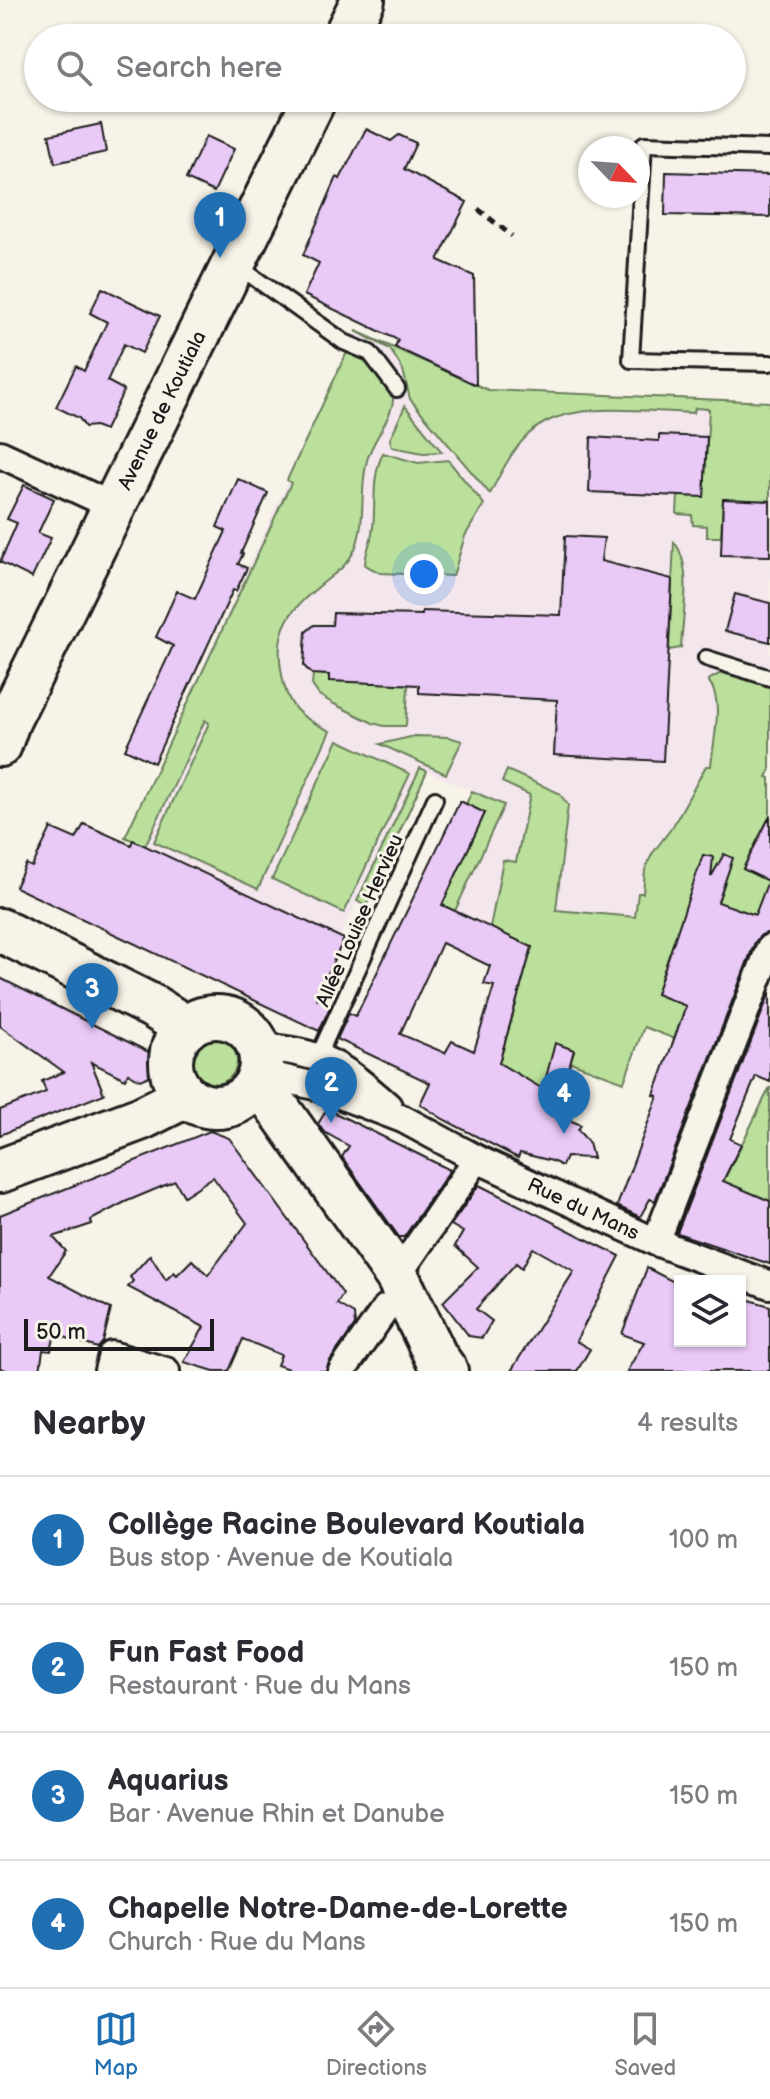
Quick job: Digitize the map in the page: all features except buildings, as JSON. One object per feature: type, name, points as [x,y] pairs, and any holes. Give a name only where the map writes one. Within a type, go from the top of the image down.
[{"type":"main road","points":[[351,24],[363,0]]},
{"type":"main road","name":"Avenue de Koutiala","points":[[2,730],[308,112]]},
{"type":"main road","points":[[0,930],[152,1006],[187,1028]]},
{"type":"main road","points":[[254,1076],[228,1106],[206,1106],[186,1096],[176,1084],[171,1070],[177,1040],[187,1028],[200,1020],[214,1017],[241,1025],[251,1035],[254,1076],[441,1364]]},
{"type":"main road","points":[[0,1171],[142,1118],[186,1096]]},
{"type":"street","points":[[0,454],[115,507]]},
{"type":"street","points":[[656,1242],[770,948]]},
{"type":"street","name":"Rue du Mans","points":[[254,1076],[297,1050],[351,1073],[403,1119]]},
{"type":"street","name":"Rue du Mans","points":[[254,1076],[319,1087],[403,1119],[477,1159],[656,1242],[768,1278]]},
{"type":"street","points":[[342,1371],[477,1159]]},
{"type":"street","points":[[108,1371],[112,1355],[166,1371]]},
{"type":"lane","points":[[770,148],[644,144],[631,360],[770,363]]},
{"type":"lane","points":[[233,263],[344,342],[370,353],[397,389]]},
{"type":"lane","points":[[706,658],[770,678]]},
{"type":"lane","name":"Allée Louise Hervieu","points":[[318,1057],[435,799]]},
{"type":"path","points":[[478,209],[512,236]]},
{"type":"shaded area","points":[[356,331],[488,390],[695,399],[709,409],[723,499],[770,501],[770,689],[716,773],[637,939],[527,944],[455,911],[504,805],[420,768],[340,937],[125,837]]},
{"type":"green space","points":[[356,331],[488,390],[770,402],[770,501],[723,499],[721,537],[707,537],[707,526],[693,525],[692,515],[677,514],[678,496],[704,497],[709,409],[695,408],[694,413],[599,410],[546,422],[520,444],[490,494],[410,399],[403,370],[390,349]]},
{"type":"green space","points":[[348,350],[369,362],[388,381],[393,403],[368,457],[362,518],[353,553],[342,568],[295,609],[283,631],[280,658],[288,696],[303,716],[330,731],[258,889],[154,842],[209,723],[205,720],[145,846],[125,837],[291,483],[287,480]]},
{"type":"green space","points":[[405,406],[442,452],[423,453],[392,447],[390,439]]},
{"type":"green space","points":[[383,453],[418,463],[448,460],[484,504],[465,536],[453,576],[380,573],[365,565],[373,524],[376,473]]},
{"type":"green space","points":[[674,542],[684,564],[685,593],[681,648],[669,650]]},
{"type":"green space","points":[[409,665],[406,726],[373,723],[319,695],[312,685],[313,674],[329,675],[329,681]]},
{"type":"green space","points":[[721,673],[770,684],[770,771],[767,777],[770,778],[770,816],[743,868],[770,882],[755,915],[741,910],[672,949],[656,994],[686,1006],[675,1039],[644,1027],[624,1082],[570,1062],[574,1050],[556,1043],[541,1108],[488,1103],[532,947],[490,928],[503,860],[516,862],[530,795],[502,782],[507,770],[559,793],[568,805],[556,910],[635,917],[638,893],[643,893],[645,870],[652,854],[673,826],[706,766],[711,766],[717,709],[713,688],[708,680]]},
{"type":"green space","points":[[415,736],[449,737],[462,741],[446,774],[380,744]]},
{"type":"green space","points":[[338,740],[410,774],[344,913],[272,879]]},
{"type":"green space","points":[[420,768],[427,771],[366,906],[357,901]]},
{"type":"green space","points":[[472,791],[504,805],[455,911],[442,905],[485,813],[466,804]]},
{"type":"green space","points":[[214,1038],[230,1045],[237,1061],[230,1077],[214,1084],[198,1077],[191,1061],[198,1045]]},
{"type":"green space","points":[[770,1087],[770,1201],[723,1182]]},
{"type":"place","name":"Collège Racine Boulevard Koutiala","points":[[220,258]]},
{"type":"place","name":"Aquarius","points":[[92,1029]]},
{"type":"place","name":"Fun Fast Food","points":[[331,1123]]},
{"type":"place","name":"Chapelle Notre-Dame-de-Lorette","points":[[564,1134]]}]
